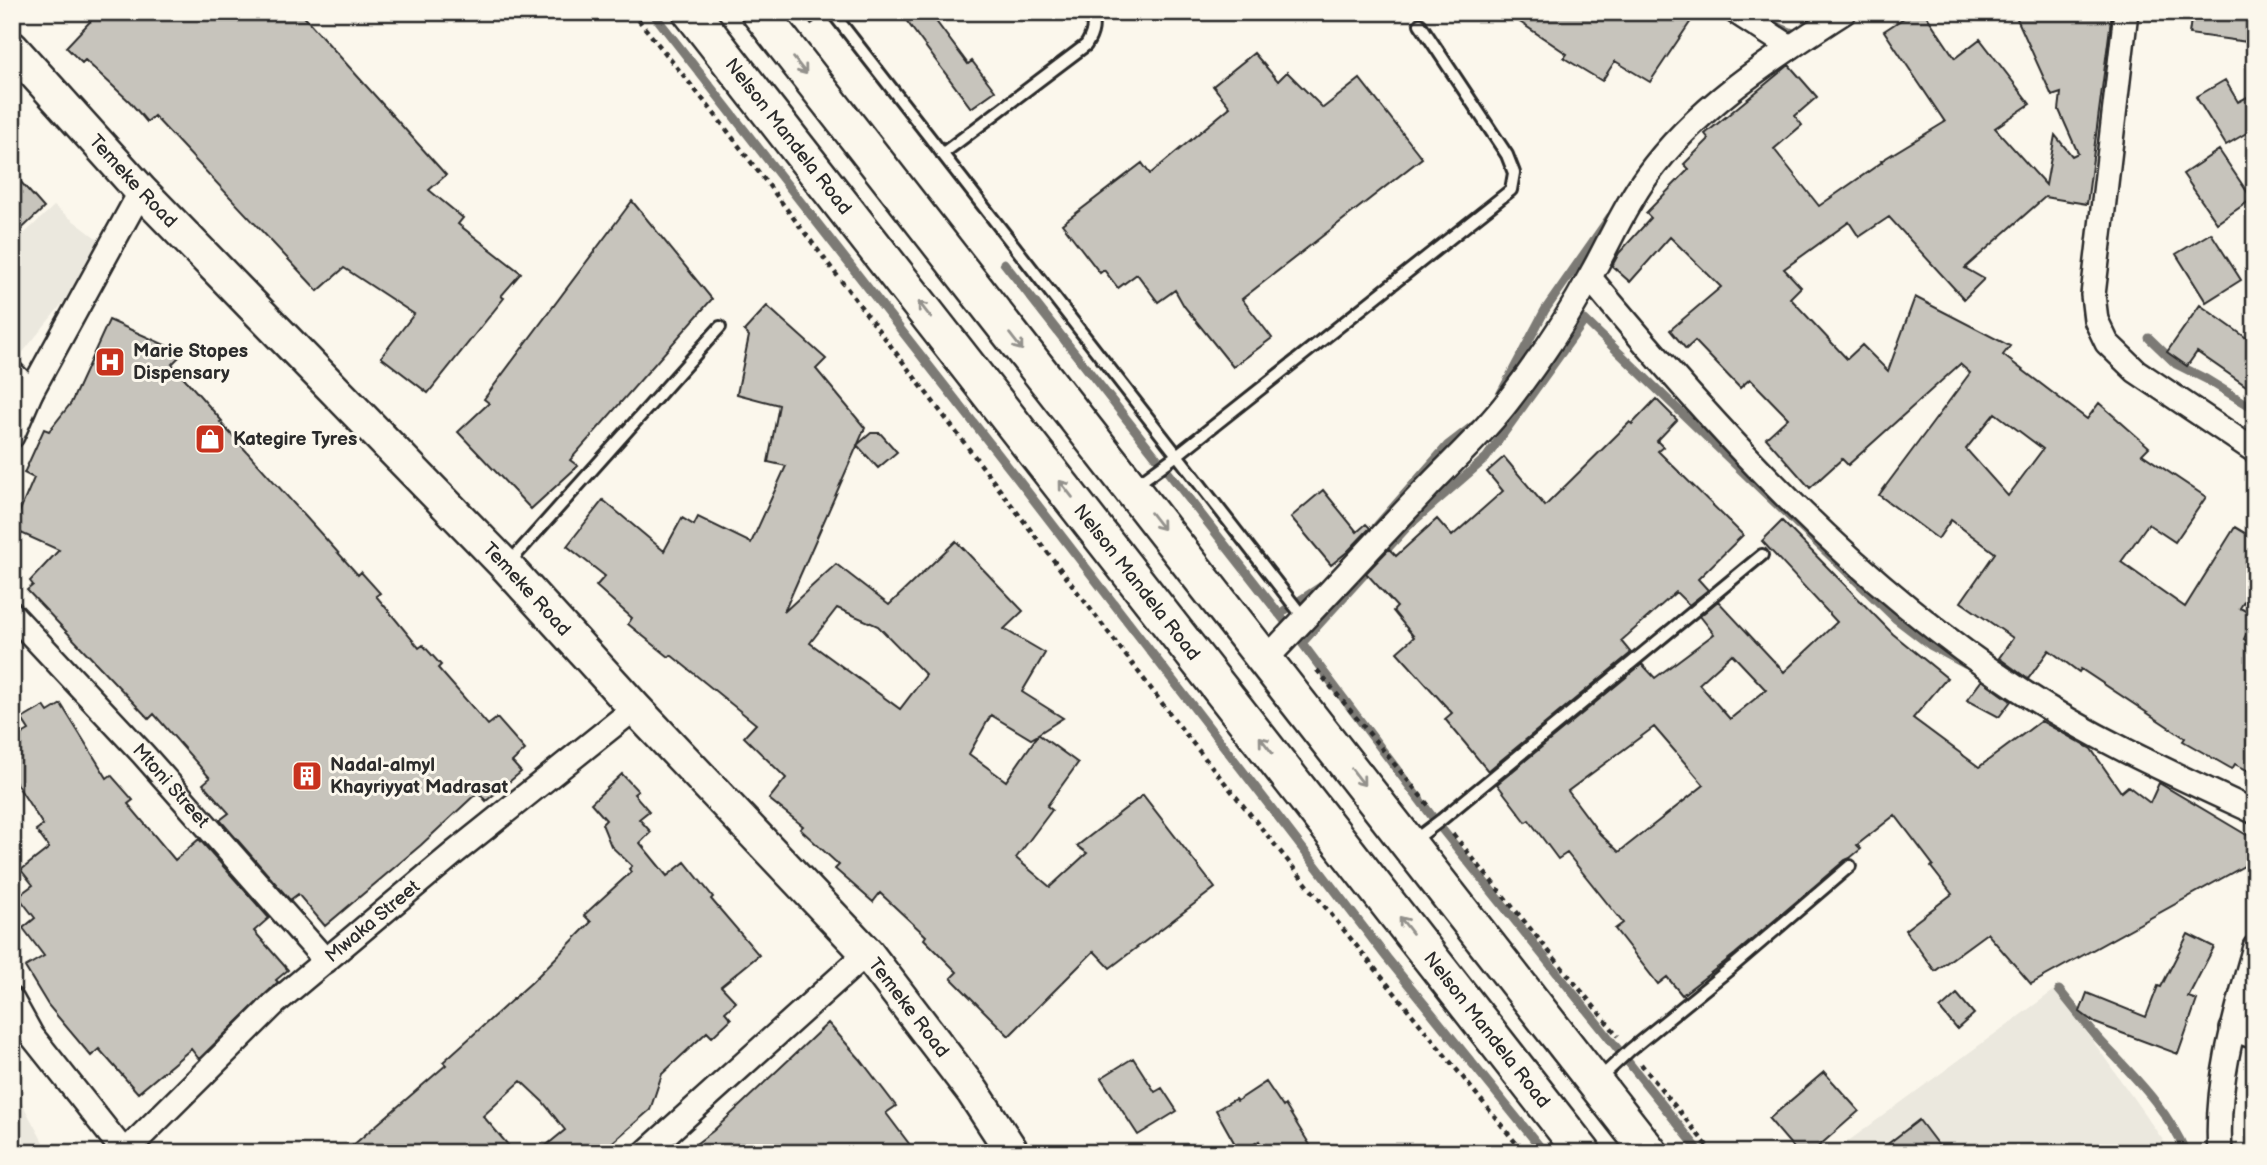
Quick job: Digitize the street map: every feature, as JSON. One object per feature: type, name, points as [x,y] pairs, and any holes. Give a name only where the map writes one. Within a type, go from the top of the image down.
[{"type":"main road","name":"Nelson Mandela Road","points":[[691,12],[1583,1153]]},
{"type":"main road","points":[[759,12],[1650,1153]]},
{"type":"street","points":[[1736,12],[1790,47]]},
{"type":"street","points":[[1266,659],[1427,488],[1480,436],[1534,366],[1590,278],[1622,214],[1646,176],[1667,150],[1687,128],[1740,82],[1844,12]]},
{"type":"street","points":[[2126,12],[2093,295],[2096,320],[2107,343],[2136,371],[2255,451]]},
{"type":"street","name":"Temeke Road","points":[[12,48],[141,191],[506,566],[635,708],[867,953],[973,1091],[1013,1153]]},
{"type":"street","points":[[12,436],[31,392],[141,191]]},
{"type":"street","points":[[1590,278],[1675,379],[1767,478],[1849,559],[1942,636],[2020,691],[2097,737],[2255,812]]},
{"type":"street","points":[[12,373],[31,392]]},
{"type":"street","name":"Mtoni Street","points":[[12,614],[143,754],[326,961]]},
{"type":"street","name":"Mwaka Street","points":[[125,1152],[275,1003],[454,853],[635,708]]},
{"type":"street","points":[[2220,1153],[2218,1131],[2221,1095],[2232,1029],[2255,947]]},
{"type":"street","points":[[645,1153],[867,953]]},
{"type":"street","points":[[12,1000],[32,1036],[125,1152]]},
{"type":"street","points":[[2232,1029],[2255,1037]]},
{"type":"lane","points":[[832,12],[1304,618]]},
{"type":"lane","points":[[942,153],[1086,44],[1092,35],[1090,12]]},
{"type":"lane","points":[[1131,488],[1177,455],[1511,190],[1514,173],[1507,155],[1420,24]]},
{"type":"lane","points":[[506,566],[720,327]]},
{"type":"lane","points":[[1409,843],[1441,820],[1762,555]]},
{"type":"lane","points":[[1595,1082],[1850,866]]},
{"type":"path","points":[[632,12],[713,111],[1187,736],[1524,1153]]},
{"type":"shaded area","points":[[54,206],[108,247],[15,362],[12,360],[12,245]]},
{"type":"shaded area","points":[[2056,989],[2172,1153],[1832,1153]]},
{"type":"shaded area","points":[[12,1096],[18,1096],[49,1153],[12,1153]]},
{"type":"building","points":[[99,12],[300,12],[446,175],[429,190],[463,218],[458,224],[521,273],[428,393],[381,357],[414,314],[344,268],[318,291],[154,116],[147,122],[130,102],[85,60],[82,63],[66,47]]},
{"type":"building","points":[[900,12],[929,12],[968,64],[972,61],[995,91],[971,108]]},
{"type":"building","points":[[1505,12],[1697,12],[1650,82],[1615,61],[1602,81],[1564,58],[1567,54]]},
{"type":"building","points":[[1913,12],[1924,12],[1955,58],[1980,39],[2030,104],[1995,128],[2046,185],[2055,135],[2072,156],[2078,153],[2059,110],[2061,93],[2052,96],[2014,12],[2112,12],[2087,204],[2045,197],[1965,268],[1984,279],[1964,299],[1889,217],[1859,237],[1849,222],[1784,269],[1801,287],[1790,298],[1847,359],[1862,345],[1888,371],[1915,297],[2010,346],[2003,355],[2087,419],[2099,403],[2149,447],[2142,454],[2206,497],[2175,542],[2148,524],[2121,562],[2185,607],[2235,527],[2255,539],[2255,584],[2240,608],[2255,616],[2244,639],[2255,645],[2255,774],[2235,764],[2232,769],[2183,741],[2185,738],[2081,669],[2079,672],[2049,650],[2028,679],[1999,658],[2013,638],[1961,602],[1995,553],[1951,520],[1938,539],[1879,495],[1970,373],[1960,364],[1848,465],[1842,459],[1810,488],[1766,438],[1788,418],[1750,379],[1740,388],[1695,341],[1686,349],[1670,330],[1721,287],[1670,237],[1630,282],[1612,266],[1619,253],[1651,218],[1646,213],[1689,169],[1684,164],[1709,139],[1705,134],[1789,65],[1817,97],[1795,116],[1802,125],[1774,149],[1819,206],[1881,161],[1945,122],[1884,31]],"holes":[[[1995,413],[2043,449],[2008,496],[1966,449]]]},
{"type":"building","points":[[2192,12],[2255,12],[2255,43],[2189,34]]},
{"type":"building","points":[[1254,53],[1278,81],[1287,72],[1323,108],[1360,79],[1422,158],[1242,299],[1272,338],[1233,367],[1184,306],[1175,290],[1158,302],[1137,274],[1118,288],[1104,270],[1100,273],[1062,224],[1142,163],[1150,174],[1230,107],[1213,86]]},
{"type":"building","points":[[2225,80],[2238,102],[2255,93],[2255,128],[2226,145],[2196,97]]},
{"type":"building","points":[[2219,150],[2252,199],[2217,223],[2183,174]]},
{"type":"building","points":[[12,172],[44,208],[12,238]]},
{"type":"building","points":[[632,201],[712,299],[570,460],[578,466],[531,509],[458,432],[489,403],[484,399]]},
{"type":"building","points":[[2211,233],[2241,280],[2206,302],[2176,254]]},
{"type":"building","points":[[2200,305],[2255,344],[2255,392],[2197,352],[2187,366],[2167,352]]},
{"type":"building","points":[[767,306],[826,359],[816,369],[865,428],[784,612],[836,564],[889,605],[956,541],[1023,611],[1004,629],[1045,653],[1022,692],[1063,718],[1038,734],[1078,763],[1047,806],[1052,810],[1016,858],[1050,887],[1087,853],[1077,846],[1143,795],[1215,888],[1110,968],[1094,951],[1009,1036],[951,978],[957,972],[924,939],[926,936],[880,893],[873,902],[835,869],[839,865],[800,829],[803,826],[769,799],[786,778],[744,737],[756,724],[628,624],[632,618],[596,586],[605,576],[567,546],[603,500],[664,551],[682,518],[694,525],[698,517],[751,543],[786,466],[768,462],[779,405],[737,394],[749,336],[744,331]],"holes":[[[837,608],[878,626],[926,675],[900,709],[810,643]],[[991,715],[1031,739],[1038,735],[1006,781],[969,754]]]},
{"type":"building","points":[[109,320],[183,353],[172,364],[222,421],[220,422],[358,575],[361,572],[380,593],[376,596],[419,648],[423,645],[441,665],[438,668],[488,725],[497,718],[525,750],[512,762],[521,772],[486,801],[478,792],[421,845],[325,926],[298,894],[290,900],[220,820],[229,813],[203,784],[210,778],[154,714],[149,719],[27,590],[33,585],[30,581],[59,550],[12,529],[34,478],[24,473],[44,429],[49,431],[71,403]]},
{"type":"building","points":[[1656,399],[1677,420],[1657,441],[1663,447],[1658,451],[1743,535],[1698,579],[1708,590],[1689,605],[1676,592],[1621,641],[1631,653],[1488,771],[1445,719],[1452,713],[1397,652],[1414,637],[1393,611],[1397,607],[1366,573],[1389,549],[1396,556],[1437,519],[1452,536],[1503,491],[1487,472],[1504,457],[1545,506]]},
{"type":"building","points":[[871,433],[880,433],[897,452],[878,468],[857,445]]},
{"type":"building","points":[[1323,490],[1357,532],[1366,524],[1370,528],[1331,565],[1291,517]]},
{"type":"building","points":[[1782,521],[1893,634],[1947,678],[1913,718],[1979,767],[2041,721],[2091,749],[2121,792],[2128,786],[2150,803],[2159,783],[2255,840],[2255,846],[2244,866],[2031,984],[1987,933],[1935,971],[1905,930],[1952,894],[1895,815],[1857,845],[1861,849],[1682,995],[1667,977],[1658,984],[1615,929],[1623,923],[1567,853],[1558,859],[1529,820],[1526,822],[1497,784],[1642,664],[1655,678],[1714,634],[1700,616],[1718,601],[1784,672],[1837,622],[1762,541]],"holes":[[[1732,654],[1766,690],[1730,719],[1699,684]],[[1654,727],[1704,785],[1619,852],[1600,834],[1568,791]]]},
{"type":"building","points":[[1982,680],[2011,701],[1999,717],[1967,700]]},
{"type":"building","points":[[61,704],[107,778],[111,775],[133,800],[128,804],[175,860],[199,839],[269,918],[254,931],[288,970],[199,1059],[191,1049],[138,1093],[99,1049],[91,1056],[48,1005],[25,967],[44,956],[23,928],[35,918],[18,896],[33,885],[21,870],[49,848],[36,830],[43,825],[12,777],[12,740],[29,730],[22,719],[44,706],[48,712]]},
{"type":"building","points":[[622,774],[638,791],[634,794],[649,811],[639,819],[651,832],[640,843],[667,876],[685,862],[713,897],[711,899],[759,955],[721,986],[736,1002],[725,1012],[731,1019],[712,1037],[707,1032],[662,1074],[650,1110],[600,1153],[537,1153],[565,1130],[543,1102],[521,1081],[483,1116],[515,1153],[344,1153],[446,1065],[443,1062],[532,982],[591,922],[584,915],[631,872],[629,869],[632,866],[611,846],[602,824],[606,820],[591,803]]},
{"type":"building","points":[[2188,934],[2214,947],[2188,997],[2197,1000],[2178,1054],[2095,1023],[2080,1012],[2087,993],[2146,1017],[2158,986],[2161,987]]},
{"type":"building","points":[[1957,994],[1974,1014],[1957,1029],[1940,1009]]},
{"type":"building","points":[[828,1023],[896,1106],[886,1113],[916,1153],[684,1153],[713,1131]]},
{"type":"building","points":[[1133,1058],[1155,1092],[1162,1088],[1177,1111],[1138,1135],[1101,1078]]},
{"type":"building","points":[[1824,1072],[1859,1111],[1811,1153],[1798,1153],[1769,1119]]},
{"type":"building","points":[[1266,1082],[1283,1107],[1285,1105],[1315,1153],[1266,1153],[1259,1141],[1240,1153],[1216,1110],[1235,1099],[1237,1101]]},
{"type":"building","points":[[1919,1120],[1944,1153],[1876,1153]]},
{"type":"waterway","points":[[652,12],[1013,473],[1387,958],[1545,1153]]},
{"type":"waterway","points":[[1773,25],[1800,36]]},
{"type":"waterway","points":[[1500,395],[1545,310],[1610,217]]},
{"type":"waterway","points":[[1004,263],[1302,643],[1437,823],[1701,1153]]},
{"type":"waterway","points":[[1302,643],[1408,526],[1486,458],[1585,320],[1896,619],[1930,645],[1965,664]]},
{"type":"waterway","points":[[2149,338],[2176,364],[2255,409]]},
{"type":"waterway","points":[[1376,527],[1448,445],[1478,422]]},
{"type":"waterway","points":[[1279,614],[1325,584]]},
{"type":"waterway","points":[[2059,990],[2158,1106],[2186,1153]]},
{"type":"place","name":"Marie Stopes Dispensary","points":[[110,362]]},
{"type":"place","name":"Kategire Tyres","points":[[210,439]]},
{"type":"place","name":"Nadal-almyl Khayriyyat Madrasat","points":[[307,776]]}]
